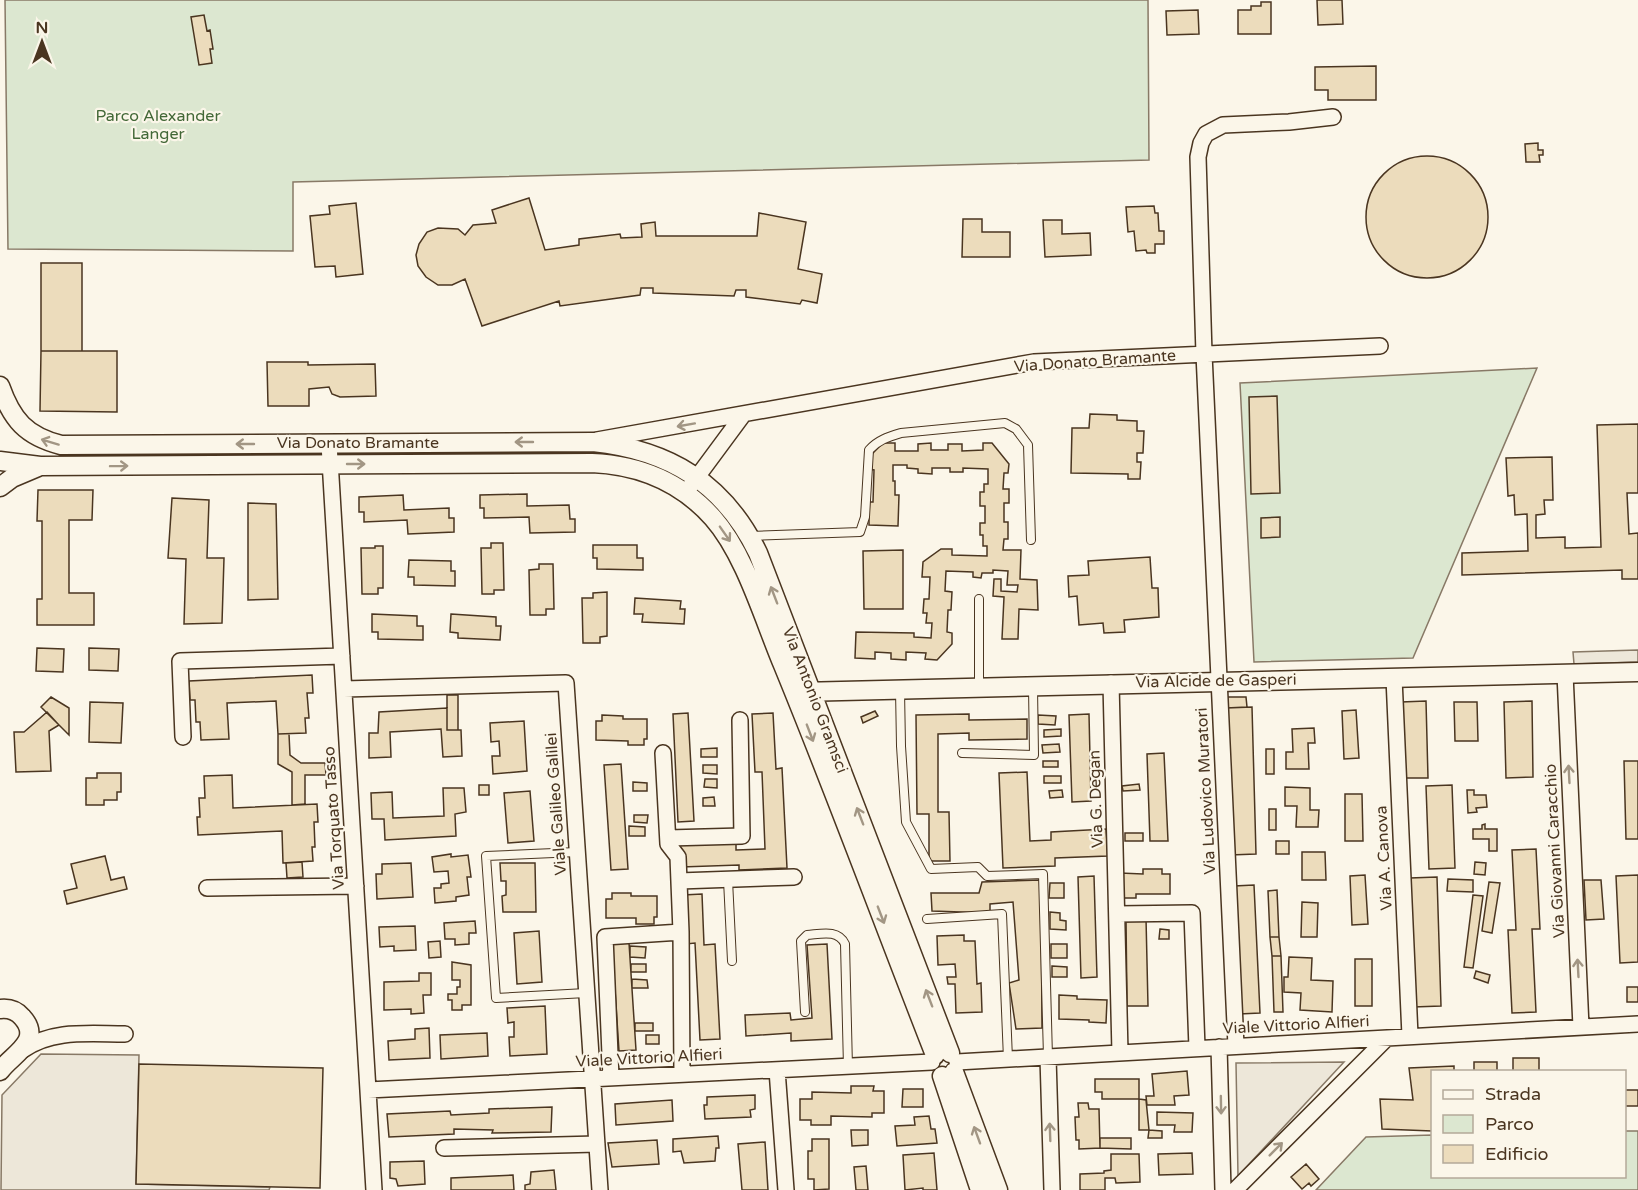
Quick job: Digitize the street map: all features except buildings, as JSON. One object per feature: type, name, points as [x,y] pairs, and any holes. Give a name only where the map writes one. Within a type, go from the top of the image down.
[{"type":"street","name":"Via Ludovico Muratori","points":[[1236,1046],[1204,354],[1198,158],[1201,143],[1206,134],[1223,125],[1333,117]]},
{"type":"street","name":"Via Donato Bramante","points":[[0,386],[14,417],[24,428],[45,441],[61,445],[582,442],[1034,362],[1380,346]]},
{"type":"street","points":[[685,492],[743,415]]},
{"type":"street","name":"Via Antonio Gramsci","points":[[582,442],[612,444],[649,453],[677,465],[697,477],[735,514],[749,536],[758,553],[803,692],[945,1063],[998,1190]]},
{"type":"street","name":"Via Torquato Tasso","points":[[329,444],[374,1190]]},
{"type":"street","name":"Via Donato Bramante","points":[[0,461],[40,466],[592,463]]},
{"type":"street","name":"Via Antonio Gramsci","points":[[592,463],[627,467],[666,480],[685,492],[712,518],[723,530],[737,554],[803,692]]},
{"type":"street","points":[[0,487],[20,474],[40,466]]},
{"type":"street","points":[[183,737],[180,661],[342,656]]},
{"type":"street","name":"Via Alcide de Gasperi","points":[[803,692],[1638,672]]},
{"type":"street","name":"Via Giovanni Caracchio","points":[[1565,674],[1581,1027]]},
{"type":"street","name":"Via A. Canova","points":[[1394,678],[1410,1036]]},
{"type":"street","name":"Viale Galileo Galilei","points":[[344,689],[566,682],[600,1190]]},
{"type":"street","name":"Via G. Degan","points":[[1111,683],[1120,1053]]},
{"type":"street","points":[[668,838],[742,836],[740,720]]},
{"type":"street","points":[[663,753],[668,844],[678,857],[682,1074]]},
{"type":"street","points":[[679,881],[794,877]]},
{"type":"street","points":[[207,888],[356,886]]},
{"type":"street","points":[[1118,914],[1192,913],[1197,1048]]},
{"type":"street","points":[[611,1078],[605,937],[681,932]]},
{"type":"street","points":[[0,995],[28,1035],[8,1059]]},
{"type":"street","points":[[12,1013],[35,1027],[62,1034],[125,1034]]},
{"type":"street","name":"Viale Vittorio Alfieri","points":[[368,1090],[945,1063],[1638,1024]]},
{"type":"street","points":[[8,1059],[34,1042],[62,1034]]},
{"type":"street","points":[[1235,1190],[1387,1038]]},
{"type":"street","points":[[1219,1047],[1223,1190]]},
{"type":"street","points":[[1048,1057],[1052,1190]]},
{"type":"street","name":"Via Antonio Gramsci","points":[[945,1063],[980,1190]]},
{"type":"street","points":[[777,1070],[786,1190]]},
{"type":"street","points":[[444,1148],[597,1144]]},
{"type":"street","points":[[973,1171],[974,1190]]},
{"type":"lane","points":[[749,536],[860,532],[865,517],[869,450],[875,444],[901,433],[1005,423],[1016,429],[1028,445],[1031,540]]},
{"type":"lane","points":[[979,599],[980,687]]},
{"type":"lane","points":[[962,753],[1034,755],[1033,686]]},
{"type":"lane","points":[[900,688],[906,822],[931,868],[978,867],[987,876],[1042,874],[1048,1057]]},
{"type":"lane","points":[[577,852],[486,856],[496,998],[586,993]]},
{"type":"lane","points":[[728,880],[732,961]]},
{"type":"lane","points":[[927,919],[1002,914],[1008,1059]]},
{"type":"lane","points":[[805,1012],[801,941],[807,935],[837,934],[845,944],[848,1067]]},
{"type":"green space","name":"Parco Alexander Langer","points":[[5,0],[1148,0],[1149,160],[293,182],[293,251],[8,249]]},
{"type":"green space","points":[[1537,368],[1413,658],[1254,662],[1240,383]]},
{"type":"green space","points":[[1626,1131],[1638,1131],[1638,1190],[1316,1190],[1366,1137],[1431,1135],[1431,1178],[1626,1178]]},
{"type":"shaded area","points":[[1638,650],[1638,662],[1574,664],[1573,652]]},
{"type":"shaded area","points":[[41,1054],[139,1055],[136,1184],[270,1187],[269,1190],[1,1190],[2,1095]]},
{"type":"shaded area","points":[[1344,1062],[1238,1176],[1236,1063]]}]
